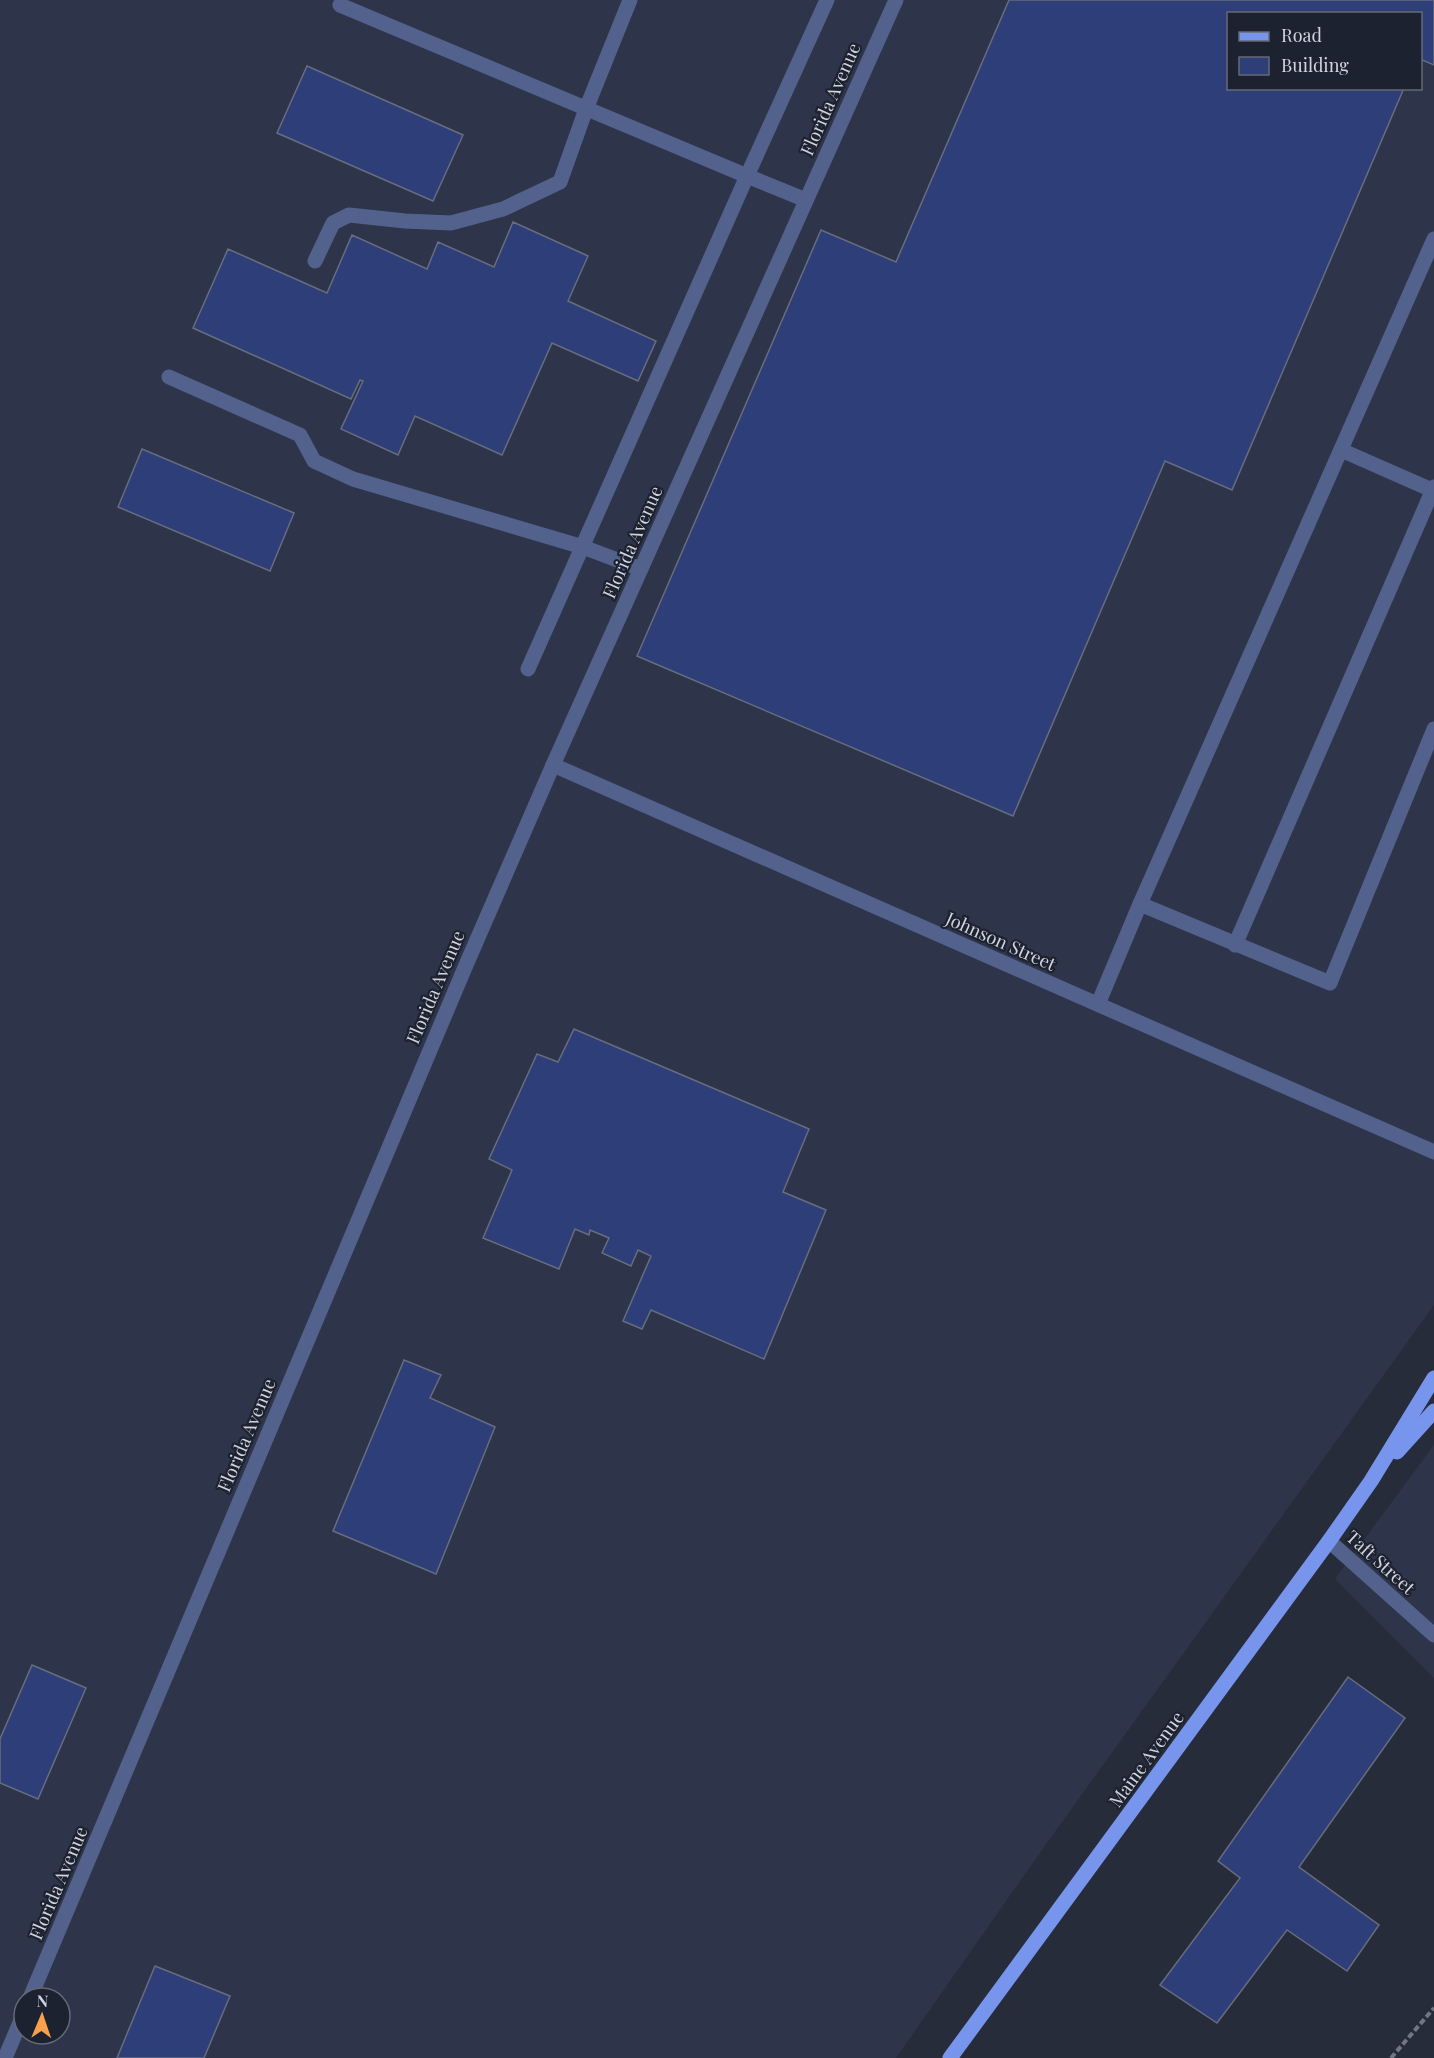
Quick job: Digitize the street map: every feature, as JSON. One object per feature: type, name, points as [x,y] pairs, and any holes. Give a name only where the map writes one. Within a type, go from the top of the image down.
[{"type":"main road","name":"Maine Avenue","points":[[950,2058],[1329,1541],[1371,1481],[1434,1378]]},
{"type":"main road","name":"Maine Avenue","points":[[1371,1481],[1434,1411]]},
{"type":"street","points":[[315,261],[333,223],[349,215],[451,224],[503,209],[560,182],[586,109],[630,0]]},
{"type":"street","points":[[528,669],[827,0]]},
{"type":"street","name":"Florida Avenue","points":[[35,1986],[466,964],[896,0]]},
{"type":"street","points":[[340,5],[806,200]]},
{"type":"street","points":[[1098,1004],[1434,238]]},
{"type":"street","points":[[170,377],[300,435],[314,461],[353,479],[583,547],[641,569]]},
{"type":"street","points":[[1235,945],[1434,489],[1341,450]]},
{"type":"street","points":[[1140,904],[1329,983],[1434,729]]},
{"type":"street","name":"Johnson Street","points":[[553,765],[1434,1152]]},
{"type":"street","name":"Taft Street","points":[[1329,1541],[1434,1635]]},
{"type":"street","points":[[5,2058],[12,2041]]},
{"type":"path","points":[[1391,2058],[1434,2008]]},
{"type":"shaded area","points":[[0,0],[1434,0],[1434,1305],[1044,1847],[896,2058],[0,2058]]},
{"type":"shaded area","points":[[1434,1445],[1434,1678],[1335,1579]]},
{"type":"building","points":[[1009,0],[1434,0],[1434,65],[1422,60],[1422,12],[1227,12],[1227,90],[1403,90],[1232,490],[1165,461],[1013,816],[637,656],[821,230],[896,262]]},
{"type":"building","points":[[307,66],[463,135],[433,201],[277,133]]},
{"type":"building","points":[[513,222],[588,256],[568,301],[656,341],[638,381],[552,343],[502,455],[415,416],[398,455],[341,429],[363,381],[360,380],[351,399],[193,328],[228,249],[327,293],[352,235],[427,269],[438,242],[494,267]]},
{"type":"building","points":[[142,449],[294,513],[270,571],[118,507]]},
{"type":"building","points":[[574,1029],[809,1129],[783,1192],[826,1210],[764,1359],[651,1310],[642,1329],[623,1321],[651,1256],[638,1250],[631,1266],[602,1253],[609,1238],[590,1230],[589,1235],[575,1229],[559,1269],[483,1238],[512,1170],[489,1159],[537,1054],[558,1062]]},
{"type":"building","points":[[404,1360],[441,1375],[430,1398],[495,1427],[436,1574],[333,1531]]},
{"type":"building","points":[[32,1665],[86,1688],[38,1799],[0,1783],[0,1739]]},
{"type":"building","points":[[1348,1677],[1405,1718],[1299,1867],[1379,1925],[1347,1971],[1287,1930],[1217,2023],[1160,1985],[1240,1878],[1218,1861]]},
{"type":"building","points":[[155,1966],[230,1996],[204,2058],[117,2058]]}]
